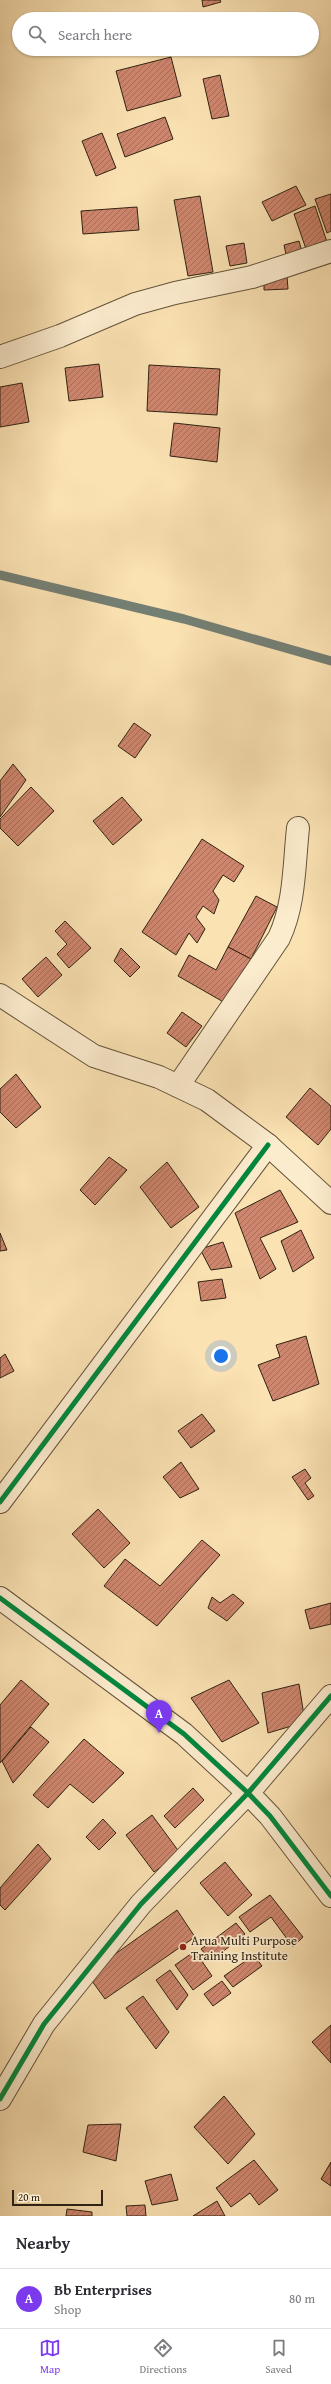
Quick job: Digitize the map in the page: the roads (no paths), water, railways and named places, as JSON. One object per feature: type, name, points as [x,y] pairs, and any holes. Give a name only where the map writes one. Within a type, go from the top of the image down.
[{"type":"street","points":[[0,357],[60,336],[135,304],[175,293],[252,277],[331,251]]},
{"type":"street","points":[[178,1086],[279,938],[288,919],[298,828]]},
{"type":"street","points":[[0,995],[94,1056],[159,1077],[207,1100],[268,1145],[331,1202]]},
{"type":"street","points":[[0,1502],[268,1145]]},
{"type":"street","points":[[0,1598],[184,1734],[248,1793],[270,1816],[331,1896]]},
{"type":"street","points":[[0,2099],[44,2024],[141,1904],[248,1793],[331,1696]]},
{"type":"waterway","points":[[0,575],[184,619],[331,661]]},
{"type":"place","name":"Bb Enterprises","points":[[159,1733]]},
{"type":"place","name":"Arua Multi Purpose Training Institute","points":[[183,1947]]}]
